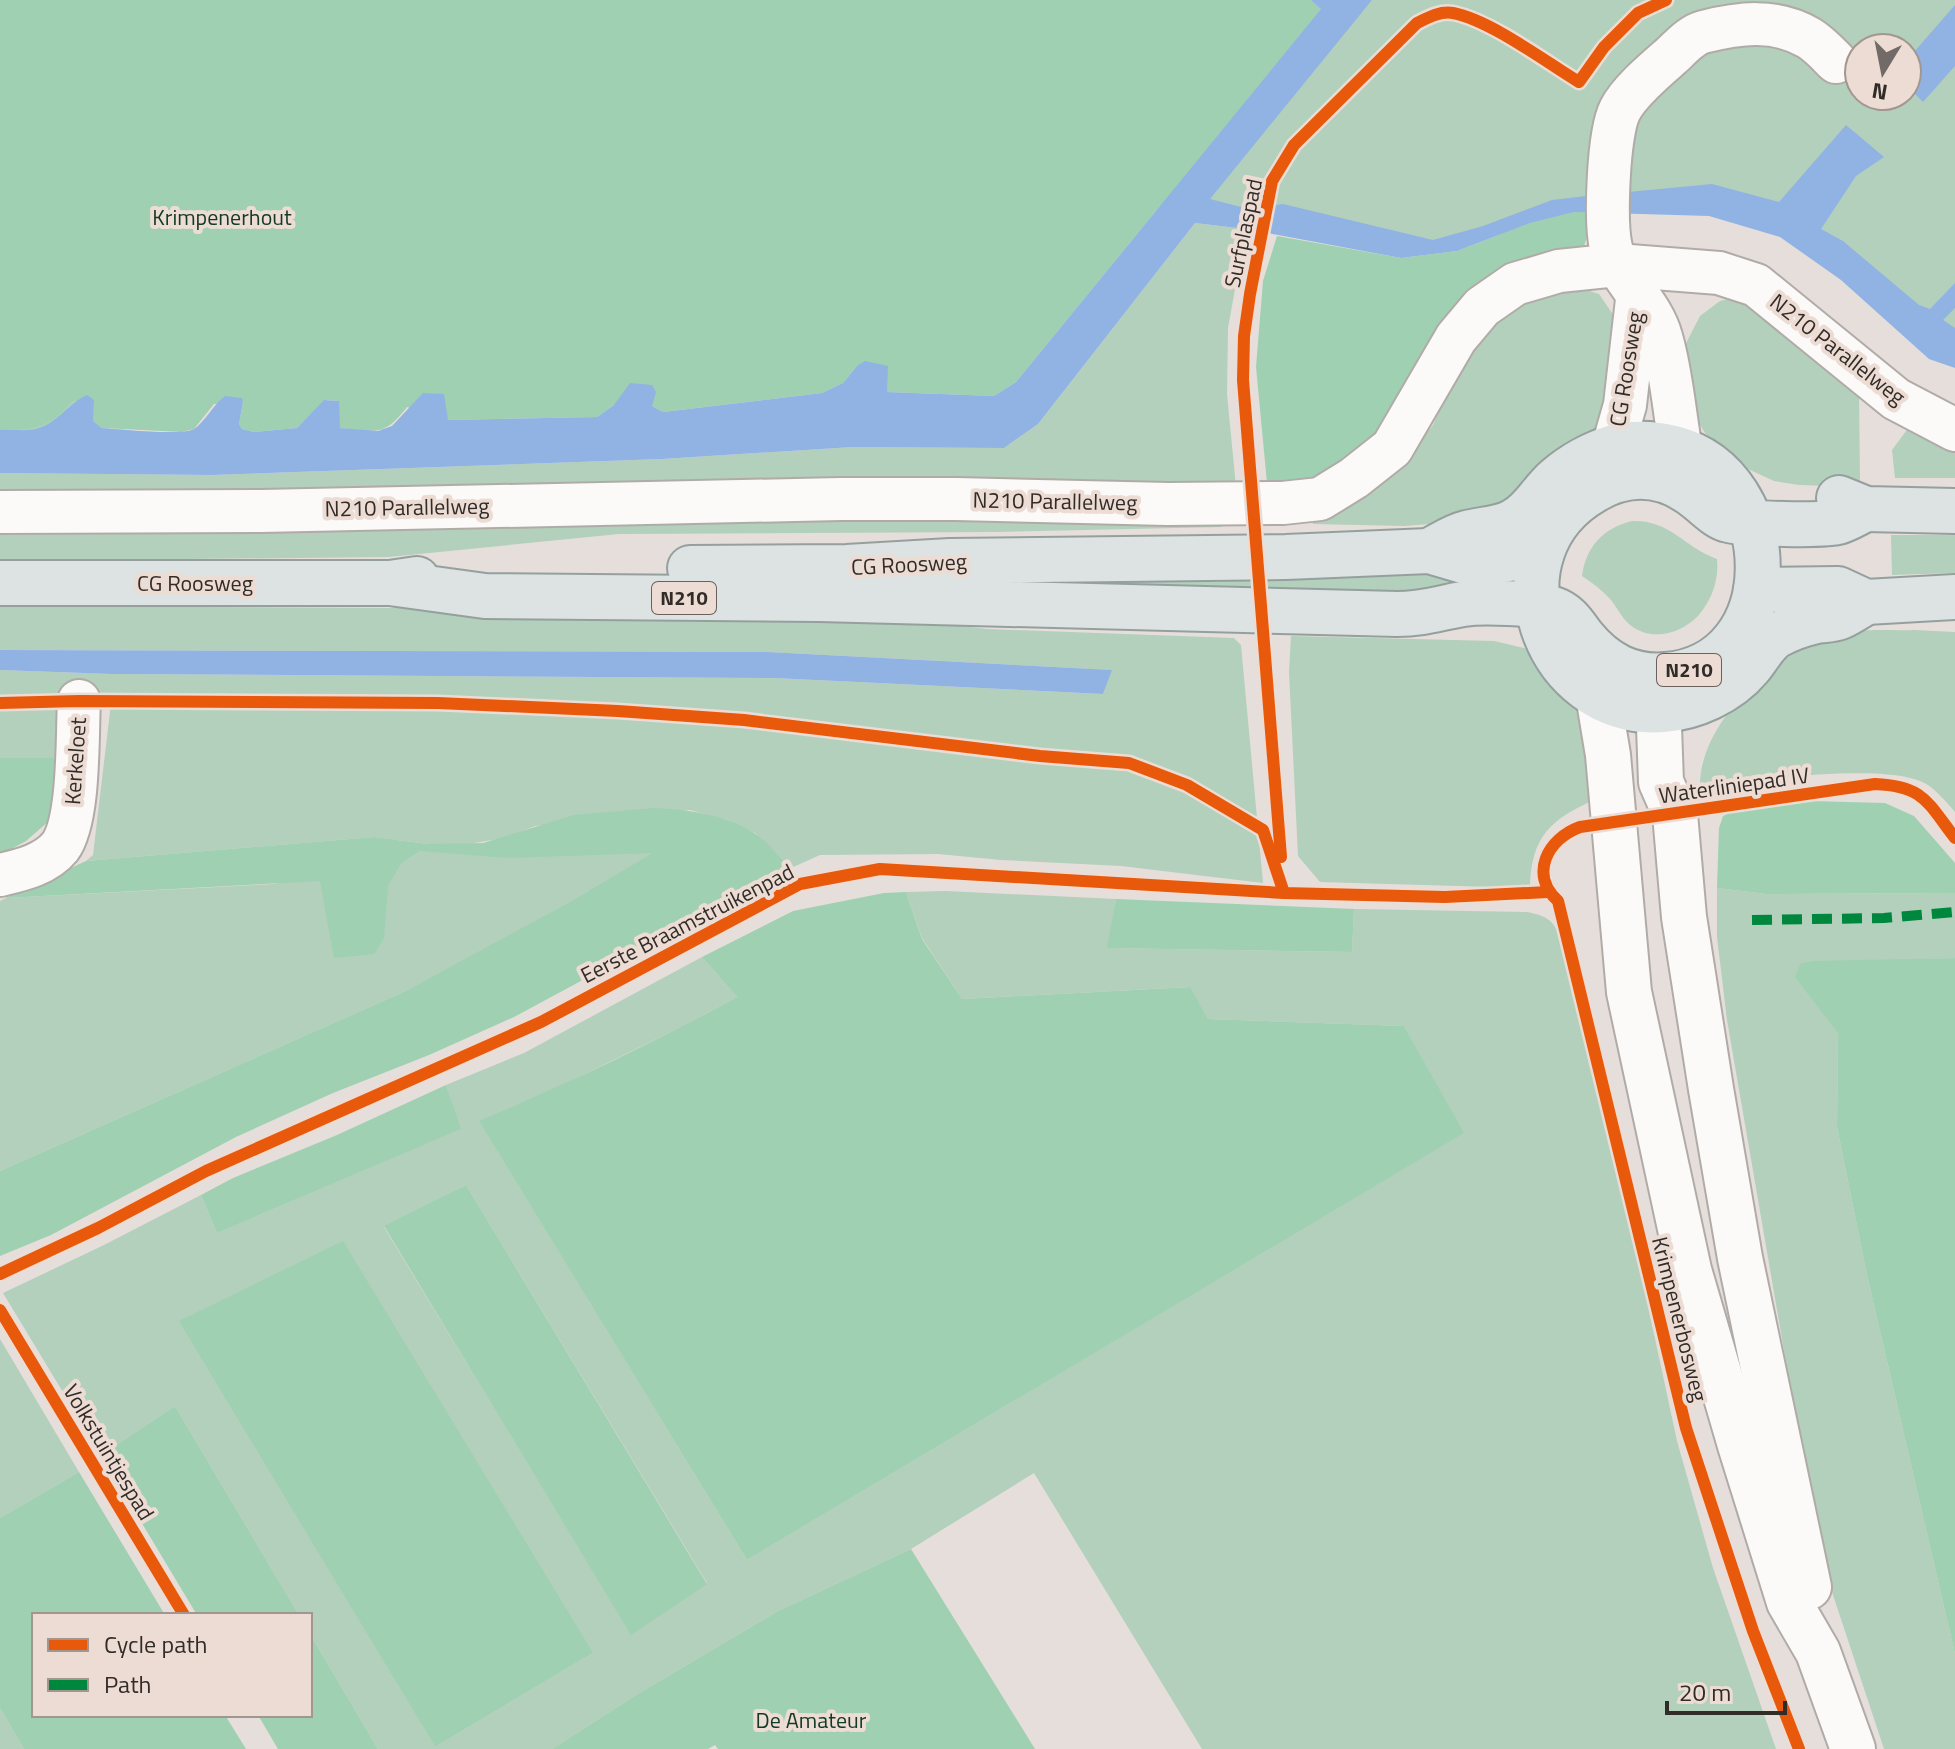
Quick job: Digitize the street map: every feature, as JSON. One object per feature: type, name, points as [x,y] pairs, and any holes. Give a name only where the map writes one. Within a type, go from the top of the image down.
[{"type":"main road","name":"N210","points":[[1676,696],[1741,630],[1756,590],[1759,563],[1744,507],[1703,459],[1659,444],[1636,443],[1564,514],[1541,555],[1541,622],[1562,665],[1598,695],[1623,706],[1725,690],[1748,670],[1774,637],[1814,621],[1838,618],[1866,602],[1955,597]]},
{"type":"main road","name":"CG Roosweg","points":[[1429,551],[1464,533],[1513,522],[1527,512],[1556,479],[1584,460],[1610,466]]},
{"type":"main road","name":"N210","points":[[1610,466],[1626,477],[1649,476],[1671,482],[1727,520],[1744,507],[1788,497],[1838,498],[1866,509],[1955,511]]},
{"type":"main road","name":"CG Roosweg","points":[[0,583],[390,583],[492,571],[847,567],[950,561],[1286,557],[1429,551],[1463,561],[1541,555]]},
{"type":"main road","name":"CG Roosweg","points":[[390,583],[485,596],[819,599],[994,606],[1424,614],[1464,629],[1526,633],[1541,622]]},
{"type":"main road","name":"N210","points":[[1756,590],[1838,589],[1866,602]]},
{"type":"main road","name":"N210","points":[[1541,622],[1564,614],[1599,654],[1622,670],[1642,675],[1676,696]]},
{"type":"main road","name":"Krimpenerbosweg","points":[[1598,695],[1608,755],[1629,992],[1689,1270],[1789,1602],[1818,1652],[1853,1749]]},
{"type":"main road","name":"Krimpenerbosweg","points":[[1676,696],[1659,727],[1661,782],[1675,814],[1684,917],[1716,1120],[1740,1258],[1796,1516],[1818,1652]]},
{"type":"street","name":"CG Roosweg","points":[[1610,466],[1625,405],[1622,267],[1609,162],[1614,124],[1621,107],[1655,69],[1698,33],[1747,22],[1774,25],[1809,38],[1836,62]]},
{"type":"street","name":"CG Roosweg","points":[[1622,267],[1661,333],[1673,387],[1681,450]]},
{"type":"street","name":"N210 Parallelweg","points":[[0,512],[261,511],[841,499],[1168,504],[1283,503],[1320,499],[1354,478],[1392,448],[1456,338],[1482,307],[1515,284],[1559,271],[1622,267],[1719,273],[1756,285],[1896,399],[1955,430]]},
{"type":"street","name":"Kerkeloet","points":[[0,875],[32,868],[60,846],[73,812],[79,701]]},
{"type":"green space","name":"Krimpenerhout","points":[[0,0],[1955,0],[1955,352],[1770,211],[1675,201],[1440,246],[1184,201],[0,440]]},
{"type":"green space","name":"Krimpenerhout","points":[[0,0],[1311,0],[1321,9],[1016,382],[994,396],[887,392],[857,366],[843,383],[822,393],[663,412],[652,406],[614,405],[597,417],[448,420],[407,407],[385,428],[370,431],[339,428],[339,401],[325,400],[297,428],[254,432],[242,429],[239,424],[243,402],[214,404],[194,429],[181,432],[102,428],[93,421],[94,401],[73,401],[41,426],[0,430]]},
{"type":"green space","points":[[1574,212],[1595,213],[1583,249],[1532,262],[1335,481],[1267,483],[1256,367],[1263,281],[1277,236],[1401,258],[1457,251],[1530,223]]},
{"type":"green space","points":[[1195,223],[1246,229],[1228,328],[1227,394],[1236,487],[0,498],[0,473],[212,475],[662,459],[853,447],[1004,448],[1038,424]]},
{"type":"green space","points":[[1577,287],[1599,294],[1612,313],[1617,328],[1619,363],[1597,427],[1529,490],[1468,521],[1404,526],[1313,524],[1312,514],[1406,458],[1433,425],[1462,358],[1500,316],[1523,300]]},
{"type":"green space","points":[[1736,297],[1749,299],[1859,389],[1860,487],[1774,481],[1735,463],[1705,433],[1695,417],[1682,351],[1700,316],[1720,301]]},
{"type":"green space","points":[[1915,419],[1955,437],[1955,478],[1895,478],[1892,450]]},
{"type":"green space","points":[[1220,519],[1222,527],[619,534],[389,557],[0,561],[0,524]]},
{"type":"green space","points":[[1632,521],[1667,529],[1717,559],[1716,582],[1707,603],[1691,622],[1666,634],[1638,630],[1627,622],[1605,593],[1582,576],[1587,556],[1598,540],[1613,528]]},
{"type":"green space","points":[[1891,535],[1955,535],[1955,573],[1892,575]]},
{"type":"green space","points":[[1110,572],[1454,573],[1454,592],[778,581]]},
{"type":"green space","points":[[0,606],[832,610],[987,629],[1234,638],[1241,645],[1263,883],[1121,866],[938,854],[820,855],[791,868],[755,833],[727,820],[690,810],[535,826],[504,838],[462,845],[374,837],[86,861],[93,855],[112,695],[65,693],[62,758],[0,758],[0,670],[111,674],[774,678],[1103,694],[1111,670],[768,652],[0,650]]},
{"type":"green space","points":[[1867,630],[1955,632],[1955,812],[1928,785],[1883,774],[1784,777],[1700,786],[1703,762],[1713,737],[1728,713],[1768,671],[1816,642],[1839,634]]},
{"type":"green space","points":[[1291,636],[1494,641],[1528,649],[1581,714],[1596,799],[1567,814],[1546,832],[1534,855],[1530,888],[1320,882],[1298,856],[1289,672]]},
{"type":"green space","points":[[0,758],[62,758],[50,820],[26,841],[0,855]]},
{"type":"green space","points":[[1810,801],[1885,803],[1914,816],[1955,863],[1955,893],[1766,894],[1717,888],[1719,828],[1723,816],[1739,808]]},
{"type":"green space","points":[[655,808],[706,814],[731,821],[764,840],[791,868],[514,1017],[236,1137],[51,1235],[0,1256],[0,1171],[408,990],[653,853],[508,858],[420,851],[400,865],[388,886],[384,938],[374,954],[334,958],[320,881],[6,898],[86,861],[374,837],[428,844],[483,843],[574,815]]},
{"type":"green space","points":[[420,851],[655,853],[493,946],[408,990],[0,1171],[0,901],[6,898],[273,884],[400,865]]},
{"type":"green space","points":[[1717,888],[1766,894],[1955,893],[1955,958],[1801,963],[1838,1033],[1837,1127],[1867,1275],[1955,1654],[1955,1749],[1884,1749],[1832,1592],[1805,1472],[1727,1020],[1717,937]]},
{"type":"green space","points":[[906,892],[1116,899],[1108,948],[1352,952],[1354,909],[1527,912],[1552,922],[1564,946],[1622,1185],[1677,1441],[1713,1568],[1776,1749],[1202,1749],[1034,1473],[911,1549],[778,1611],[552,1749],[378,1749],[312,1637],[312,1613],[298,1613],[175,1406],[101,1455],[3,1293],[201,1195],[217,1233],[460,1129],[446,1085],[524,1053],[702,957],[737,997],[542,1095],[480,1122],[747,1560],[1463,1133],[1404,1026],[1208,1019],[1189,987],[962,999],[922,938]],"holes":[[[466,1185],[707,1583],[631,1634],[384,1227]],[[180,1321],[593,1653],[435,1747]]]},
{"type":"green space","points":[[906,892],[922,939],[962,999],[1190,987],[1208,1019],[1404,1026],[1464,1133],[747,1560],[479,1121],[610,1062],[737,997],[702,957],[793,911],[884,893]]},
{"type":"green space","points":[[1116,899],[1354,909],[1352,952],[1107,948]]},
{"type":"green space","points":[[1955,958],[1955,1654],[1867,1275],[1837,1127],[1838,1033],[1795,977],[1801,963],[1815,961]]},
{"type":"green space","points":[[446,1085],[461,1129],[217,1233],[201,1195],[233,1178]]},
{"type":"green space","points":[[466,1185],[707,1584],[631,1635],[384,1226]]},
{"type":"green space","points":[[343,1241],[593,1653],[435,1747],[179,1321]]},
{"type":"green space","points":[[0,1339],[79,1472],[0,1518]]},
{"type":"green space","points":[[175,1406],[298,1613],[196,1613],[101,1455]]},
{"type":"green space","points":[[79,1472],[164,1613],[32,1613],[32,1717],[226,1717],[246,1749],[24,1749],[0,1708],[0,1518]]},
{"type":"green space","name":"De Amateur","points":[[911,1549],[1035,1749],[718,1749],[715,1745],[708,1749],[552,1749],[778,1611]]},
{"type":"green space","points":[[312,1637],[378,1749],[278,1749],[259,1717],[312,1717]]},
{"type":"green space","points":[[0,1708],[24,1749],[0,1749]]},
{"type":"water","points":[[1311,0],[1372,0],[1210,199],[1249,209],[1283,204],[1433,240],[1483,226],[1552,200],[1586,196],[1712,184],[1779,202],[1846,125],[1884,157],[1856,176],[1821,229],[1843,241],[1919,305],[1930,309],[1955,283],[1955,308],[1943,320],[1955,328],[1955,368],[1929,359],[1841,280],[1780,237],[1709,216],[1574,212],[1530,223],[1457,251],[1401,258],[1246,229],[1195,223],[1038,424],[1004,448],[853,447],[662,459],[212,475],[0,473],[0,430],[39,428],[87,395],[94,400],[93,421],[102,428],[164,432],[194,429],[225,396],[242,398],[239,424],[242,429],[254,432],[297,428],[324,400],[339,401],[340,428],[378,431],[392,426],[423,393],[444,394],[448,420],[597,417],[614,405],[630,383],[652,385],[656,392],[652,406],[663,412],[822,393],[843,383],[865,361],[888,366],[887,392],[994,396],[1016,382],[1321,9]]},
{"type":"water","points":[[1955,5],[1955,66],[1923,102],[1923,42]]},
{"type":"water","points":[[0,650],[768,652],[1112,670],[1103,694],[774,678],[111,674],[0,670]]},
{"type":"marked path","points":[[1752,920],[1884,918],[1955,912]]},
{"type":"cycle path","name":"Surfplaspad","points":[[1281,857],[1243,380],[1244,336],[1250,294],[1272,181],[1294,145],[1417,23],[1439,14],[1453,13],[1468,17],[1579,82],[1604,47],[1638,13],[1666,0]]},
{"type":"cycle path","points":[[0,703],[438,703],[618,711],[744,720],[1040,756],[1129,763],[1187,785],[1263,830],[1284,893]]},
{"type":"cycle path","name":"Waterliniepad IV","points":[[1799,1749],[1753,1631],[1686,1428],[1558,901],[1549,891],[1544,869],[1551,849],[1568,833],[1580,827],[1875,784],[1904,788],[1923,798],[1955,838]]},
{"type":"cycle path","name":"Eerste Braamstruikenpad","points":[[0,1274],[98,1228],[206,1171],[541,1022],[800,884],[880,869],[1284,893],[1445,897],[1548,892]]},
{"type":"cycle path","name":"Volkstuintjespad","points":[[0,1310],[183,1613]]}]
